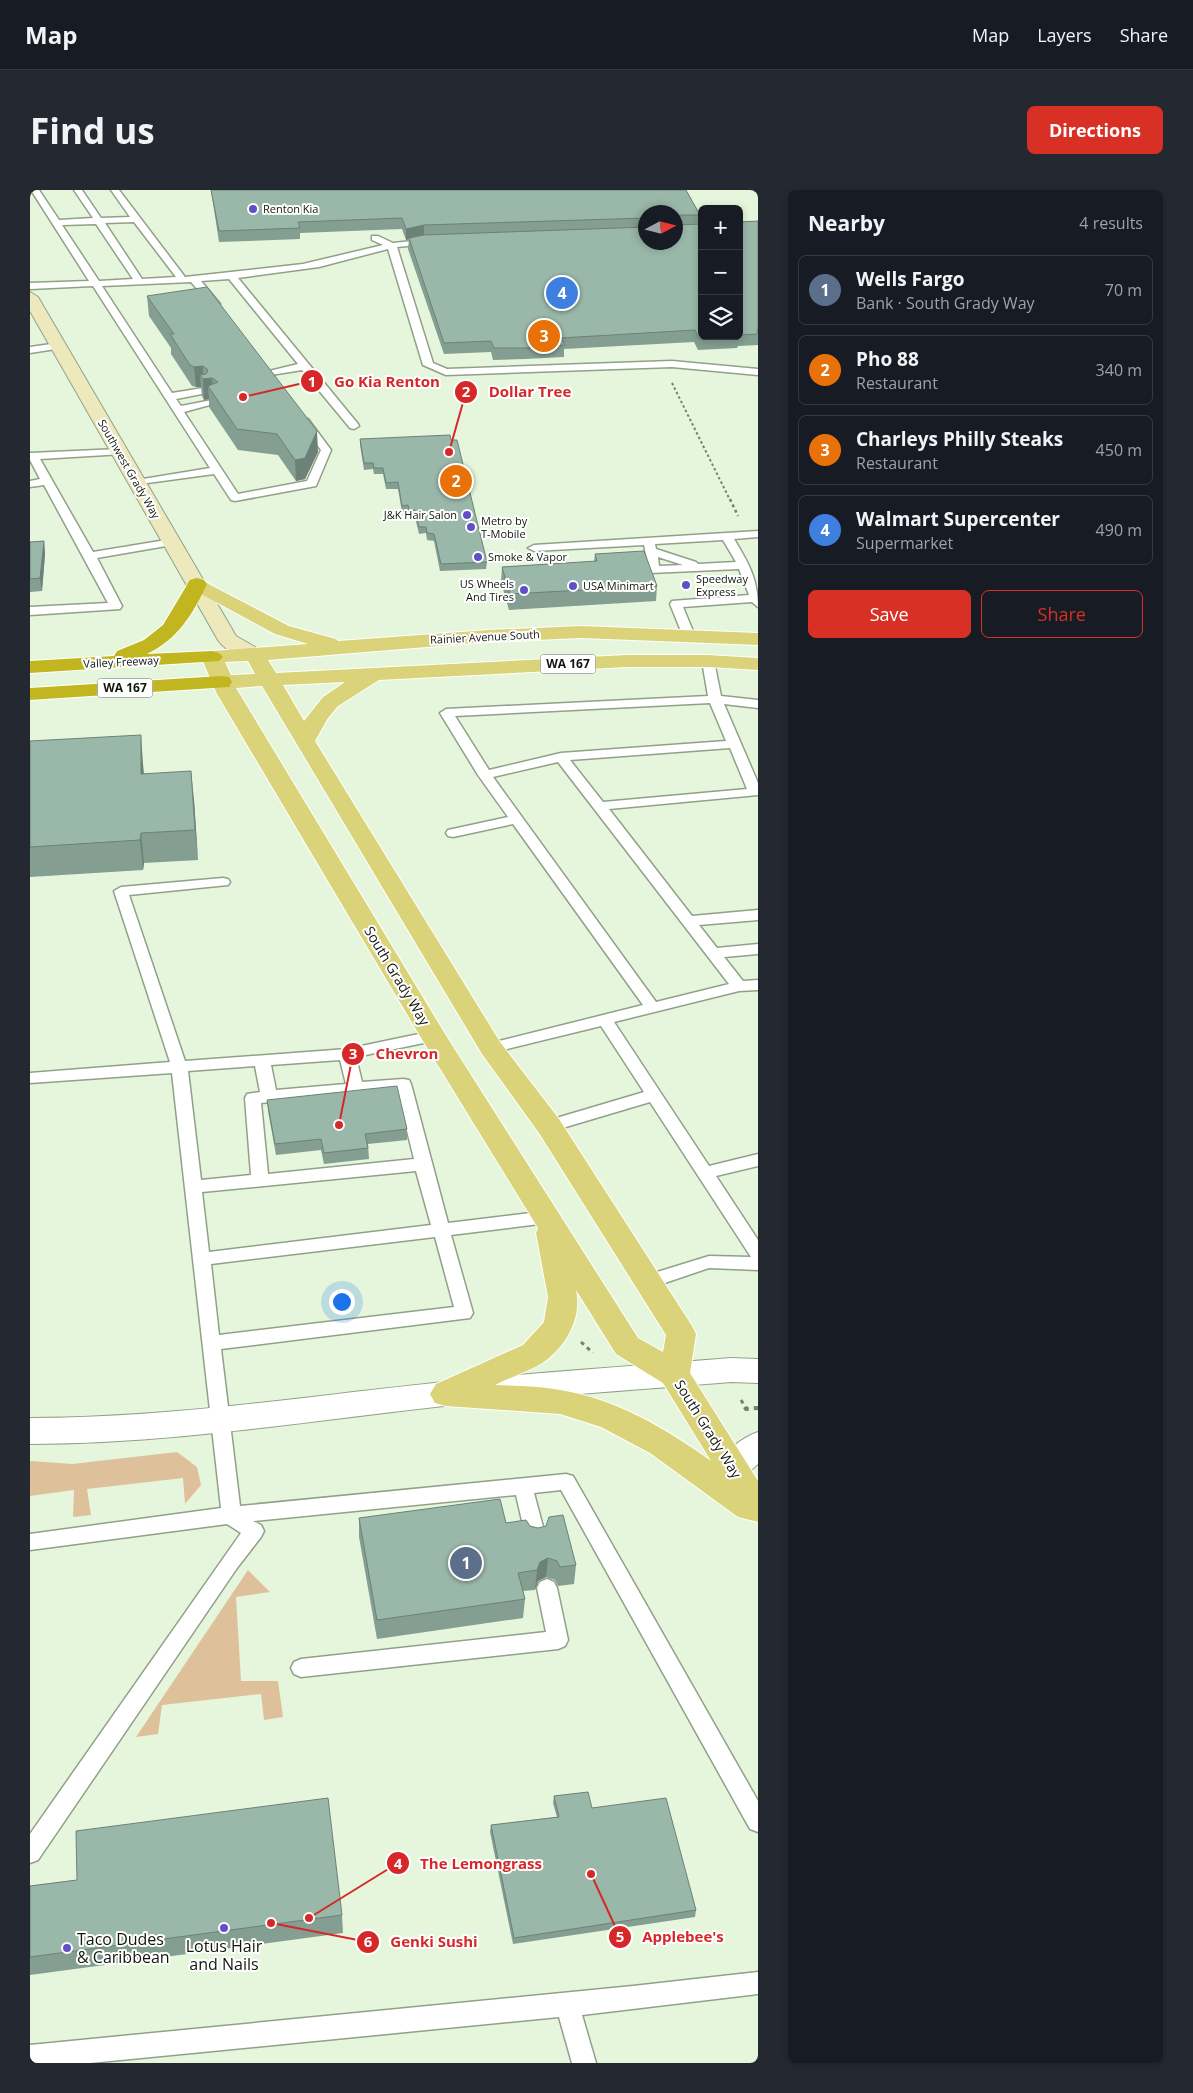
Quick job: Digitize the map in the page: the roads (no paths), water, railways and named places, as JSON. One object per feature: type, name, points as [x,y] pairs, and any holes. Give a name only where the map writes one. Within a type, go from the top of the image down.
[{"type":"highway","points":[[91,663],[127,654],[150,645],[171,631],[184,612],[197,584]]},
{"type":"highway","name":"Valley Freeway","points":[[30,667],[212,657]]},
{"type":"highway","name":"Valley Freeway","points":[[30,694],[221,682]]},
{"type":"main road","name":"Southwest Grady Way","points":[[30,297],[228,640]]},
{"type":"main road","points":[[197,584],[282,630],[340,646]]},
{"type":"main road","name":"Rainier Avenue South","points":[[212,657],[298,652],[340,646],[582,632],[758,639]]},
{"type":"main road","points":[[212,657],[228,640],[255,654]]},
{"type":"main road","name":"South Grady Way","points":[[255,654],[267,679],[304,741],[491,1048],[549,1126],[680,1334],[674,1374]]},
{"type":"main road","name":"South Grady Way","points":[[212,657],[221,682],[433,1036],[627,1346],[674,1374],[758,1510]]},
{"type":"main road","name":"WA 167","points":[[221,682],[627,661],[708,661],[758,664]]},
{"type":"main road","points":[[304,741],[317,714],[327,702],[341,691],[378,673]]},
{"type":"main road","points":[[446,1394],[534,1353],[559,1326],[563,1297],[547,1217]]},
{"type":"main road","points":[[446,1394],[561,1402],[610,1417],[652,1438],[758,1510]]},
{"type":"street","points":[[30,1431],[95,1430],[218,1420],[446,1394],[674,1374],[732,1370],[758,1371]]},
{"type":"street","points":[[732,1468],[758,1445]]},
{"type":"lane","points":[[35,190],[235,498],[312,484],[326,450],[298,412]]},
{"type":"lane","points":[[78,190],[140,281]]},
{"type":"lane","points":[[115,190],[182,280]]},
{"type":"lane","points":[[56,223],[137,219]]},
{"type":"lane","points":[[374,238],[392,246],[428,365],[434,369],[446,372],[662,364],[758,372]]},
{"type":"lane","points":[[30,286],[182,280],[232,276],[304,267],[392,246],[443,240]]},
{"type":"lane","points":[[232,276],[354,426]]},
{"type":"lane","points":[[194,279],[221,312]]},
{"type":"lane","points":[[30,350],[58,346]]},
{"type":"lane","points":[[269,376],[305,366]]},
{"type":"lane","points":[[170,397],[203,391]]},
{"type":"lane","points":[[179,410],[212,403]]},
{"type":"lane","points":[[30,610],[116,606],[48,481],[32,456],[119,452]]},
{"type":"lane","points":[[137,483],[217,470]]},
{"type":"lane","points":[[30,484],[48,481]]},
{"type":"lane","points":[[534,548],[650,546],[752,534]]},
{"type":"lane","points":[[689,636],[676,604],[757,601],[742,563],[728,536]]},
{"type":"lane","points":[[90,556],[172,542]]},
{"type":"lane","points":[[650,546],[703,567]]},
{"type":"lane","points":[[650,546],[654,570],[758,561]]},
{"type":"lane","points":[[599,806],[755,792],[715,699],[708,661]]},
{"type":"lane","points":[[653,1008],[485,775],[446,713],[715,699],[758,704]]},
{"type":"lane","points":[[485,775],[561,757],[735,744]]},
{"type":"lane","points":[[561,757],[738,986]]},
{"type":"lane","points":[[453,833],[516,819]]},
{"type":"lane","points":[[30,1853],[230,1562],[254,1532],[238,1522],[231,1514],[218,1420],[202,1259],[179,1066],[121,891],[223,882]]},
{"type":"lane","points":[[688,921],[758,915]]},
{"type":"lane","points":[[713,953],[758,949]]},
{"type":"lane","points":[[491,1048],[738,986],[758,984]]},
{"type":"lane","points":[[605,1020],[758,1254]]},
{"type":"lane","points":[[30,1078],[347,1054],[433,1036]]},
{"type":"lane","points":[[347,1054],[355,1088]]},
{"type":"lane","points":[[262,1060],[270,1096]]},
{"type":"lane","points":[[210,1343],[464,1313],[403,1084],[253,1098],[260,1181]]},
{"type":"lane","points":[[549,1126],[654,1095]]},
{"type":"lane","points":[[705,1173],[758,1160]]},
{"type":"lane","points":[[194,1188],[423,1164]]},
{"type":"lane","points":[[202,1259],[547,1217]]},
{"type":"lane","points":[[647,1282],[708,1262],[758,1264]]},
{"type":"lane","points":[[30,1542],[231,1514],[566,1482],[758,1822]]},
{"type":"lane","points":[[523,1486],[536,1538]]},
{"type":"lane","points":[[301,1668],[558,1640],[547,1588]]},
{"type":"lane","points":[[30,2057],[567,2004],[758,1983]]},
{"type":"lane","points":[[567,2004],[584,2063]]},
{"type":"place","name":"Renton Kia","points":[[253,209]]},
{"type":"place","name":"Walmart Supercenter","points":[[562,293]]},
{"type":"place","name":"Charleys Philly Steaks","points":[[544,336]]},
{"type":"place","name":"Go Kia Renton","points":[[243,397]]},
{"type":"place","name":"Dollar Tree","points":[[449,452]]},
{"type":"place","name":"Pho 88","points":[[456,481]]},
{"type":"place","name":"J&K Hair Salon","points":[[467,515]]},
{"type":"place","name":"Metro by T-Mobile","points":[[471,527]]},
{"type":"place","name":"Smoke & Vapor","points":[[478,557]]},
{"type":"place","name":"Speedway Express","points":[[686,585]]},
{"type":"place","name":"USA Minimart","points":[[573,586]]},
{"type":"place","name":"US Wheels And Tires","points":[[524,590]]},
{"type":"place","name":"Chevron","points":[[339,1125]]},
{"type":"place","name":"Wells Fargo","points":[[466,1563]]},
{"type":"place","name":"Applebee's","points":[[591,1874]]},
{"type":"place","name":"The Lemongrass","points":[[309,1918]]},
{"type":"place","name":"Genki Sushi","points":[[271,1923]]},
{"type":"place","name":"Lotus Hair and Nails","points":[[224,1928]]},
{"type":"place","name":"Taco Dudes & Caribbean","points":[[67,1948]]}]
